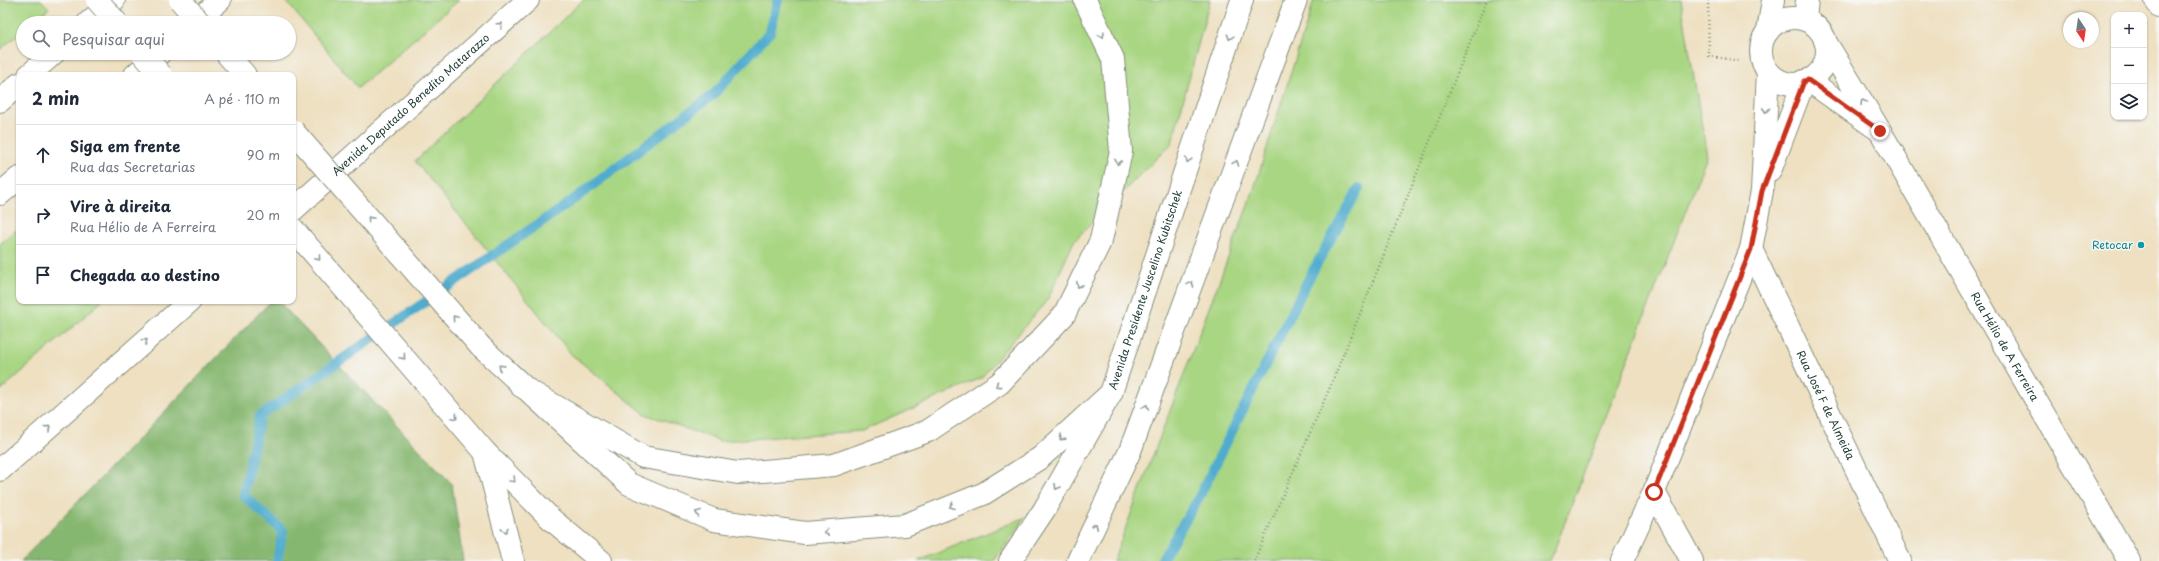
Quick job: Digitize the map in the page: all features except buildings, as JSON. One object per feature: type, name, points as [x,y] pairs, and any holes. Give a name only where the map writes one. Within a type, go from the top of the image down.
[{"type":"main road","points":[[97,0],[111,16]]},
{"type":"main road","points":[[96,16],[114,0]]},
{"type":"main road","points":[[180,0],[194,16]]},
{"type":"main road","points":[[202,16],[220,0]]},
{"type":"main road","name":"Avenida Deputado Benedito Matarazzo","points":[[296,207],[528,0]]},
{"type":"main road","points":[[521,386],[643,457],[738,472],[834,465],[928,431],[1000,383],[1064,315],[1101,240],[1121,152],[1113,60],[1085,0]]},
{"type":"main road","name":"Avenida Presidente Juscelino Kubitschek","points":[[1010,561],[1044,510],[1111,393],[1242,0]]},
{"type":"main road","points":[[1078,561],[1130,451],[1296,0]]},
{"type":"main road","points":[[1768,31],[1773,0]]},
{"type":"main road","points":[[2156,0],[2159,6]]},
{"type":"main road","points":[[1622,561],[1654,492],[1751,249],[1762,191],[1765,67],[1761,51],[1762,40],[1775,24],[1806,10],[1814,25],[1821,32],[1825,41],[1825,60],[1822,68],[1806,81],[1762,191]]},
{"type":"main road","name":"Rua Hélio de A Ferreira","points":[[1825,41],[1880,131],[2129,561]]},
{"type":"main road","points":[[32,72],[46,60]]},
{"type":"main road","points":[[148,60],[158,72]]},
{"type":"main road","points":[[138,72],[152,60]]},
{"type":"main road","points":[[232,60],[242,72]]},
{"type":"main road","points":[[1765,67],[1776,79],[1786,83],[1806,81]]},
{"type":"main road","name":"Rua Hélio de A Ferreira","points":[[1806,81],[1880,131]]},
{"type":"main road","points":[[0,100],[16,87]]},
{"type":"main road","points":[[296,134],[481,347],[521,386],[629,484],[714,520],[805,533],[905,525],[984,494],[1040,458],[1111,393]]},
{"type":"main road","points":[[0,194],[16,181]]},
{"type":"main road","points":[[296,232],[485,452],[551,519],[601,561]]},
{"type":"main road","name":"Rua José F de Almeida","points":[[1751,249],[1900,561]]},
{"type":"main road","points":[[0,470],[187,304]]},
{"type":"main road","points":[[485,452],[513,561]]},
{"type":"main road","points":[[0,482],[19,454]]},
{"type":"main road","points":[[1654,492],[1692,561]]},
{"type":"path","points":[[1254,561],[1331,385],[1487,0]]},
{"type":"path","points":[[1708,0],[1708,56],[1765,67]]},
{"type":"green space","points":[[0,0],[41,0],[49,8],[39,16],[16,16],[16,36],[0,50]]},
{"type":"green space","points":[[285,0],[459,0],[358,88]]},
{"type":"green space","points":[[583,0],[1210,0],[1172,143],[1074,241],[1048,299],[981,378],[862,431],[720,441],[645,414],[572,355],[415,161]]},
{"type":"green space","points":[[1314,0],[1681,0],[1707,156],[1550,561],[1113,561],[1253,192]]},
{"type":"green space","points":[[16,231],[16,304],[99,304],[0,391],[0,244]]},
{"type":"green space","points":[[268,304],[281,304],[452,484],[463,561],[21,561]]},
{"type":"green space","points":[[1026,517],[994,561],[918,561]]},
{"type":"waterway","points":[[277,561],[283,531],[243,495],[260,416],[573,200],[714,94],[770,32],[778,0]]},
{"type":"waterway","points":[[1161,561],[1198,499],[1308,280],[1359,188]]},
{"type":"place","name":"Retocar","points":[[2141,245]]},
{"type":"route","points":[[1654,492],[1751,249],[1762,191],[1804,81],[1808,80],[1880,131]]}]
